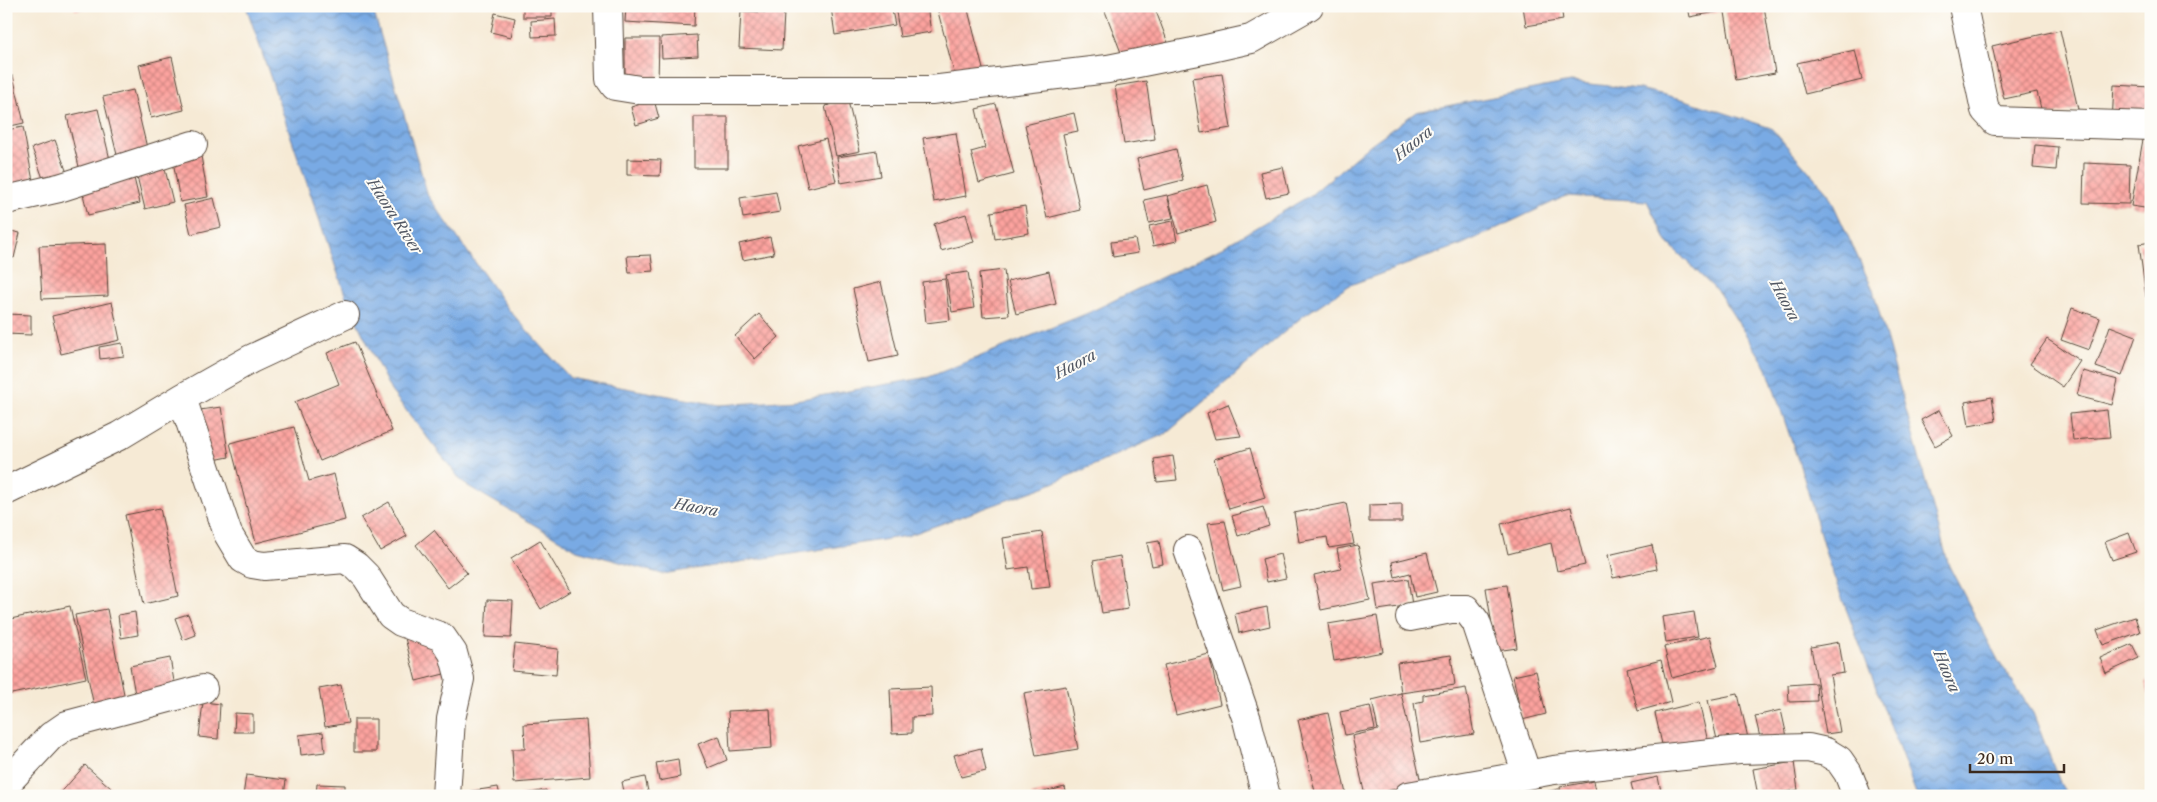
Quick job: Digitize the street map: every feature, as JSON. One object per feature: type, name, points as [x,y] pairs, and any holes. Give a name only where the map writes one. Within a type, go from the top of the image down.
[{"type":"street","points":[[608,6],[610,79],[615,86],[640,90],[788,91],[930,90],[1108,69],[1251,39],[1309,6]]},
{"type":"street","points":[[1963,6],[1984,110],[1995,121],[2151,126]]},
{"type":"street","points":[[6,200],[59,188],[193,145]]},
{"type":"street","points":[[6,491],[119,436],[251,359],[345,315]]},
{"type":"street","points":[[182,398],[228,534],[243,559],[252,564],[264,566],[345,559],[366,576],[391,615],[401,622],[442,637],[453,653],[460,680],[451,719],[446,796]]},
{"type":"street","points":[[1188,550],[1247,720],[1266,796]]},
{"type":"street","points":[[1410,617],[1466,608],[1476,622],[1527,775]]},
{"type":"street","points":[[6,784],[51,736],[67,726],[203,689]]},
{"type":"street","points":[[1408,796],[1527,775],[1739,750],[1808,748],[1826,752],[1839,760],[1848,773],[1857,796]]},
{"type":"water","points":[[246,6],[372,6],[428,196],[509,310],[570,378],[719,405],[796,400],[929,377],[1088,313],[1216,251],[1311,195],[1371,144],[1416,112],[1570,82],[1639,89],[1682,99],[1771,128],[1828,193],[1873,290],[1949,566],[1999,662],[2033,713],[2061,785],[2068,796],[1917,796],[1828,561],[1803,475],[1766,366],[1719,293],[1667,242],[1647,201],[1566,196],[1463,244],[1350,285],[1303,316],[1167,433],[1044,487],[907,536],[662,574],[577,550],[463,483],[391,391],[349,306]]},
{"type":"building","points":[[74,6],[96,6],[96,7],[75,10]]},
{"type":"building","points":[[523,6],[552,6],[552,17],[523,17]]},
{"type":"building","points":[[626,6],[695,6],[694,26],[625,22]]},
{"type":"building","points":[[891,6],[895,25],[835,35],[831,7]]},
{"type":"building","points":[[895,6],[927,6],[931,32],[900,37]]},
{"type":"building","points":[[942,6],[967,6],[984,73],[956,80],[937,8]]},
{"type":"building","points":[[1103,6],[1154,6],[1171,51],[1127,68]]},
{"type":"building","points":[[1523,6],[1561,6],[1563,20],[1526,26]]},
{"type":"building","points":[[1688,6],[1720,6],[1721,11],[1690,17]]},
{"type":"building","points":[[1724,6],[1764,6],[1775,73],[1736,80]]},
{"type":"building","points":[[741,11],[784,13],[782,50],[739,48]]},
{"type":"building","points":[[495,13],[515,18],[511,37],[491,32]]},
{"type":"building","points":[[555,19],[556,36],[532,37],[531,21]]},
{"type":"building","points":[[2060,30],[2078,109],[2043,117],[2037,92],[2004,99],[1992,46]]},
{"type":"building","points":[[697,35],[698,56],[662,58],[661,37]]},
{"type":"building","points":[[625,38],[659,38],[658,84],[625,83]]},
{"type":"building","points":[[1855,50],[1862,80],[1805,94],[1797,63]]},
{"type":"building","points":[[172,57],[184,110],[151,118],[139,65]]},
{"type":"building","points":[[1222,74],[1231,128],[1201,133],[1192,78]]},
{"type":"building","points":[[13,76],[24,123],[6,127],[6,77]]},
{"type":"building","points":[[1146,81],[1155,139],[1124,144],[1115,86]]},
{"type":"building","points":[[2114,85],[2151,87],[2151,125],[2112,123]]},
{"type":"building","points":[[133,90],[148,152],[118,159],[103,97]]},
{"type":"building","points":[[654,100],[659,118],[636,125],[631,107]]},
{"type":"building","points":[[848,101],[860,151],[836,156],[825,106]]},
{"type":"building","points":[[996,104],[1014,174],[979,183],[971,152],[985,148],[976,109]]},
{"type":"building","points":[[98,109],[111,164],[80,171],[67,116]]},
{"type":"building","points":[[1074,113],[1078,131],[1063,134],[1080,210],[1047,218],[1025,125]]},
{"type":"building","points":[[694,117],[728,117],[728,168],[694,168]]},
{"type":"building","points":[[23,127],[35,192],[6,197],[6,130]]},
{"type":"building","points":[[956,133],[966,196],[934,202],[923,138]]},
{"type":"building","points":[[2144,134],[2151,135],[2151,209],[2131,206]]},
{"type":"building","points":[[826,139],[836,181],[808,188],[798,146]]},
{"type":"building","points":[[55,140],[67,173],[44,181],[32,148]]},
{"type":"building","points":[[2035,145],[2058,147],[2056,170],[2033,168]]},
{"type":"building","points":[[1176,149],[1183,180],[1144,190],[1137,159]]},
{"type":"building","points":[[200,150],[208,197],[180,202],[172,155]]},
{"type":"building","points":[[877,151],[881,176],[841,183],[837,157]]},
{"type":"building","points":[[627,159],[661,160],[660,176],[627,175]]},
{"type":"building","points":[[163,161],[173,202],[145,209],[135,168]]},
{"type":"building","points":[[2084,163],[2130,165],[2129,204],[2083,203]]},
{"type":"building","points":[[1283,167],[1289,193],[1266,198],[1260,172]]},
{"type":"building","points":[[133,174],[140,203],[88,215],[81,186]]},
{"type":"building","points":[[1207,185],[1216,222],[1178,233],[1168,196]]},
{"type":"building","points":[[776,192],[780,212],[743,218],[740,198]]},
{"type":"building","points":[[1167,195],[1173,218],[1149,223],[1144,200]]},
{"type":"building","points":[[214,198],[221,227],[191,234],[184,205]]},
{"type":"building","points":[[1025,206],[1029,233],[995,239],[991,212]]},
{"type":"building","points":[[966,214],[974,242],[941,251],[934,224]]},
{"type":"building","points":[[1173,221],[1177,241],[1153,246],[1149,226]]},
{"type":"building","points":[[6,230],[20,233],[14,258],[6,256]]},
{"type":"building","points":[[770,237],[774,254],[743,260],[739,244]]},
{"type":"building","points":[[1135,239],[1138,253],[1113,257],[1111,242]]},
{"type":"building","points":[[2151,242],[2151,296],[2146,297],[2139,244]]},
{"type":"building","points":[[106,244],[108,296],[42,299],[39,246]]},
{"type":"building","points":[[651,255],[653,271],[629,273],[627,256]]},
{"type":"building","points":[[1004,270],[1009,315],[983,317],[979,273]]},
{"type":"building","points":[[1049,271],[1056,304],[1016,314],[1008,281]]},
{"type":"building","points":[[968,272],[974,308],[952,312],[946,275]]},
{"type":"building","points":[[945,279],[950,320],[926,323],[922,282]]},
{"type":"building","points":[[881,282],[898,356],[869,362],[853,289]]},
{"type":"building","points":[[112,302],[120,340],[61,354],[52,316]]},
{"type":"building","points":[[2072,308],[2100,318],[2089,350],[2061,340]]},
{"type":"building","points":[[6,314],[31,315],[31,335],[6,334]]},
{"type":"building","points":[[759,314],[779,337],[755,359],[735,336]]},
{"type":"building","points":[[2110,326],[2136,336],[2122,376],[2096,367]]},
{"type":"building","points":[[2047,339],[2080,361],[2063,387],[2030,364]]},
{"type":"building","points":[[355,342],[392,431],[320,461],[295,402],[339,384],[327,353]]},
{"type":"building","points":[[122,343],[124,356],[100,359],[99,347]]},
{"type":"building","points":[[2083,371],[2118,380],[2112,405],[2077,396]]},
{"type":"building","points":[[1992,397],[1996,421],[1969,426],[1965,402]]},
{"type":"building","points":[[1228,404],[1241,436],[1215,439],[1207,413]]},
{"type":"building","points":[[221,407],[229,457],[209,461],[200,410]]},
{"type":"building","points":[[1939,410],[1953,436],[1935,446],[1921,420]]},
{"type":"building","points":[[2107,410],[2110,437],[2073,440],[2070,414]]},
{"type":"building","points":[[294,427],[309,481],[334,474],[345,520],[256,543],[230,443]]},
{"type":"building","points":[[1250,448],[1265,498],[1229,509],[1214,459]]},
{"type":"building","points":[[1173,456],[1177,480],[1157,482],[1154,459]]},
{"type":"building","points":[[389,502],[407,536],[380,551],[361,518]]},
{"type":"building","points":[[1346,503],[1354,544],[1329,548],[1327,537],[1299,542],[1294,513]]},
{"type":"building","points":[[1402,504],[1402,522],[1369,522],[1369,505]]},
{"type":"building","points":[[1263,507],[1269,526],[1238,536],[1232,516]]},
{"type":"building","points":[[1571,507],[1585,565],[1557,571],[1551,543],[1508,554],[1501,524]]},
{"type":"building","points":[[160,508],[178,596],[144,604],[125,515]]},
{"type":"building","points":[[1225,521],[1241,586],[1223,590],[1208,523]]},
{"type":"building","points":[[434,530],[467,573],[448,588],[416,545]]},
{"type":"building","points":[[1042,532],[1050,587],[1031,589],[1028,567],[1008,570],[1003,538]]},
{"type":"building","points":[[2129,533],[2136,552],[2112,560],[2105,542]]},
{"type":"building","points":[[540,540],[570,591],[541,609],[511,558]]},
{"type":"building","points":[[1159,541],[1163,564],[1152,566],[1147,543]]},
{"type":"building","points":[[1358,545],[1370,600],[1321,610],[1314,575],[1341,569],[1337,549]]},
{"type":"building","points":[[1652,545],[1657,569],[1613,578],[1608,555]]},
{"type":"building","points":[[1427,553],[1437,592],[1415,597],[1410,573],[1395,577],[1392,562]]},
{"type":"building","points":[[1280,554],[1286,578],[1267,582],[1262,559]]},
{"type":"building","points":[[1120,556],[1128,609],[1102,613],[1093,561]]},
{"type":"building","points":[[1408,579],[1412,605],[1378,610],[1374,584]]},
{"type":"building","points":[[1507,585],[1517,648],[1496,651],[1486,588]]},
{"type":"building","points":[[487,600],[513,601],[511,638],[485,637]]},
{"type":"building","points":[[70,606],[86,678],[7,695],[6,620]]},
{"type":"building","points":[[1267,607],[1270,626],[1239,633],[1235,614]]},
{"type":"building","points":[[107,609],[126,704],[95,711],[75,615]]},
{"type":"building","points":[[135,612],[138,635],[121,638],[118,615]]},
{"type":"building","points":[[1694,612],[1698,637],[1666,642],[1662,617]]},
{"type":"building","points":[[188,614],[196,635],[183,640],[175,618]]},
{"type":"building","points":[[1377,616],[1383,652],[1334,661],[1328,624]]},
{"type":"building","points":[[2135,617],[2140,632],[2103,645],[2097,630]]},
{"type":"building","points":[[437,630],[448,673],[416,681],[405,638]]},
{"type":"building","points":[[1710,636],[1718,666],[1672,678],[1664,647]]},
{"type":"building","points":[[1839,642],[1844,673],[1830,675],[1840,732],[1826,734],[1811,647]]},
{"type":"building","points":[[515,644],[558,649],[556,675],[512,671]]},
{"type":"building","points":[[2132,644],[2139,658],[2106,673],[2100,658]]},
{"type":"building","points":[[1209,654],[1220,704],[1176,715],[1164,665]]},
{"type":"building","points":[[1451,655],[1455,685],[1401,693],[1397,663]]},
{"type":"building","points":[[170,658],[176,693],[136,700],[130,666]]},
{"type":"building","points":[[1661,660],[1671,702],[1638,711],[1627,669]]},
{"type":"building","points":[[1536,671],[1546,714],[1522,720],[1513,676]]},
{"type":"building","points":[[2151,681],[2151,699],[2150,700],[2146,682]]},
{"type":"building","points":[[1816,683],[1817,701],[1789,702],[1788,685]]},
{"type":"building","points":[[341,685],[348,723],[325,727],[319,689]]},
{"type":"building","points":[[1066,686],[1078,749],[1036,756],[1024,693]]},
{"type":"building","points":[[931,687],[932,716],[912,717],[912,733],[892,734],[890,689]]},
{"type":"building","points":[[1466,688],[1474,734],[1420,743],[1414,703],[1423,701],[1423,695]]},
{"type":"building","points":[[1401,693],[1421,783],[1365,796],[1352,736],[1378,730],[1372,700]]},
{"type":"building","points":[[1738,694],[1748,738],[1718,744],[1708,700]]},
{"type":"building","points":[[203,702],[220,704],[218,739],[199,737]]},
{"type":"building","points":[[1699,702],[1708,742],[1664,753],[1655,713]]},
{"type":"building","points":[[1370,706],[1375,729],[1345,735],[1340,712]]},
{"type":"building","points":[[770,709],[772,748],[730,751],[728,711]]},
{"type":"building","points":[[1781,710],[1788,741],[1762,746],[1755,716]]},
{"type":"building","points":[[235,713],[253,714],[253,732],[234,732]]},
{"type":"building","points":[[1328,713],[1346,794],[1316,796],[1298,720]]},
{"type":"building","points":[[354,719],[376,719],[376,752],[354,752]]},
{"type":"building","points":[[586,720],[590,777],[514,783],[512,749],[525,749],[524,724]]},
{"type":"building","points":[[323,732],[325,752],[301,755],[299,735]]},
{"type":"building","points":[[719,736],[727,760],[708,768],[698,744]]},
{"type":"building","points":[[981,748],[986,771],[961,777],[954,755]]},
{"type":"building","points":[[678,759],[680,777],[659,781],[656,763]]},
{"type":"building","points":[[1794,762],[1798,790],[1758,796],[1753,769]]},
{"type":"building","points":[[85,765],[120,796],[58,796]]},
{"type":"building","points":[[246,775],[286,780],[284,796],[243,796]]},
{"type":"building","points":[[645,777],[649,796],[625,796],[622,782]]},
{"type":"building","points":[[1658,777],[1662,796],[1634,796],[1631,783]]},
{"type":"building","points":[[1594,781],[1597,796],[1561,796],[1560,787]]},
{"type":"building","points":[[317,784],[345,785],[345,796],[316,796]]},
{"type":"building","points":[[498,787],[500,796],[467,796],[466,792]]},
{"type":"building","points":[[1065,787],[1067,796],[1031,796],[1031,795]]},
{"type":"building","points":[[1559,789],[1560,796],[1535,796],[1535,794]]},
{"type":"building","points":[[546,790],[547,796],[520,796],[520,795]]},
{"type":"water label","name":"Haora","points":[[1413,143]]},
{"type":"water label","name":"Haora River","points":[[395,216]]},
{"type":"water label","name":"Haora","points":[[1785,300]]},
{"type":"water label","name":"Haora","points":[[1075,364]]},
{"type":"water label","name":"Haora","points":[[696,507]]},
{"type":"water label","name":"Haora","points":[[1947,671]]}]
